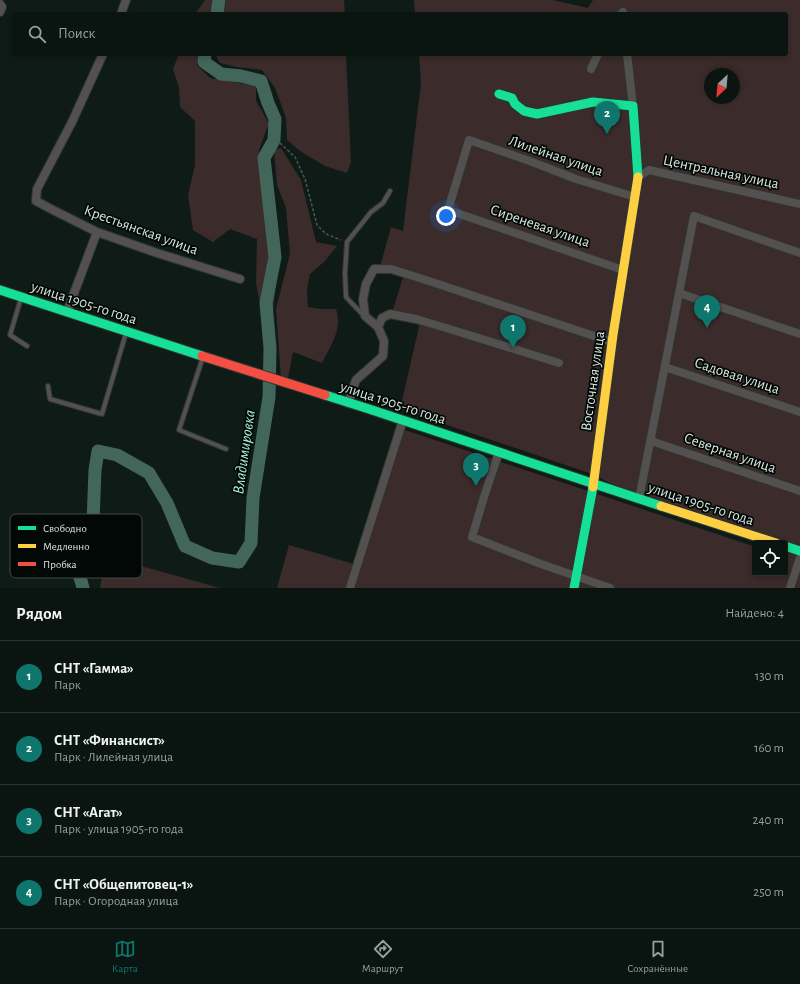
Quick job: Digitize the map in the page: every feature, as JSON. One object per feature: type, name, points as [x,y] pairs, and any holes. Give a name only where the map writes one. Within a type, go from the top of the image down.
[{"type":"street","points":[[122,12],[126,0]]},
{"type":"street","points":[[0,4],[2,7],[0,12]]},
{"type":"street","name":"Крестьянская улица","points":[[102,56],[72,122],[37,188],[36,200],[97,232],[240,280]]},
{"type":"street","points":[[591,69],[597,56]]},
{"type":"street","points":[[499,94],[512,98],[515,104],[524,111],[537,114],[593,102],[633,106],[627,56]]},
{"type":"street","name":"Восточная улица","points":[[574,588],[594,484],[612,342],[638,176],[633,106]]},
{"type":"street","name":"Лилейная улица","points":[[448,210],[469,140],[576,179],[635,197]]},
{"type":"street","name":"Центральная улица","points":[[638,176],[649,170],[800,204]]},
{"type":"street","name":"Сиреневая улица","points":[[448,210],[623,270]]},
{"type":"street","points":[[639,499],[694,216],[800,253]]},
{"type":"street","points":[[67,312],[97,232]]},
{"type":"street","points":[[348,403],[356,380],[382,356],[384,341],[378,328],[365,316],[363,299],[366,284],[374,269],[392,269],[612,342]]},
{"type":"street","name":"улица 1905-го года","points":[[0,290],[403,420],[767,540]]},
{"type":"street","points":[[680,293],[800,334]]},
{"type":"street","points":[[378,328],[382,318],[390,314],[416,319],[559,363]]},
{"type":"street","name":"Садовая улица","points":[[665,367],[800,412]]},
{"type":"street","points":[[350,588],[403,420]]},
{"type":"street","name":"Северная улица","points":[[651,441],[800,491]]},
{"type":"street","points":[[499,452],[472,537],[610,588]]},
{"type":"street","points":[[788,547],[800,551]]},
{"type":"street","points":[[790,588],[800,558]]},
{"type":"lane","points":[[365,316],[346,297],[345,273],[347,242],[371,212],[383,204],[390,191]]},
{"type":"lane","points":[[21,297],[10,335],[27,346]]},
{"type":"lane","points":[[48,386],[50,399],[102,414],[126,331]]},
{"type":"lane","points":[[204,356],[179,430],[226,449]]},
{"type":"path","points":[[280,143],[295,157],[305,179],[318,225],[326,234],[347,242]]},
{"type":"shaded area","points":[[205,0],[215,0],[211,12],[196,12]]},
{"type":"shaded area","points":[[226,0],[344,0],[345,12],[224,12]]},
{"type":"shaded area","points":[[414,0],[553,0],[588,8],[593,0],[800,0],[800,588],[277,588],[289,545],[357,565],[396,427],[752,546],[752,576],[788,576],[788,540],[755,540],[756,537],[639,499],[595,475],[400,409],[421,318],[393,310],[403,277],[380,267],[391,227],[403,231],[421,83],[419,56],[788,56],[788,12],[415,12]]},
{"type":"shaded area","points":[[178,56],[199,56],[197,65],[210,78],[256,86],[256,101],[269,123],[259,150],[260,178],[278,224],[276,282],[273,313],[262,313],[256,284],[257,239],[230,229],[213,242],[193,230],[188,195],[195,165],[195,121],[180,107],[179,88],[173,69]]},
{"type":"shaded area","points":[[216,56],[346,56],[351,162],[347,173],[325,166],[300,151],[287,140],[286,118],[275,88],[262,70],[220,63]]},
{"type":"shaded area","points":[[281,148],[301,180],[316,242],[337,246],[325,261],[310,274],[307,289],[308,307],[336,309],[338,323],[335,337],[322,363],[293,352],[288,378],[281,378],[276,309],[290,254],[286,208],[277,185],[274,150]]},
{"type":"shaded area","points":[[142,566],[220,588],[100,588],[102,578],[142,578]]},
{"type":"waterway","name":"Владимировка","points":[[217,12],[219,0]]},
{"type":"waterway","name":"Владимировка","points":[[93,514],[95,470],[98,451],[117,455],[149,473],[167,503],[185,546],[212,558],[239,562],[251,543],[253,498],[269,397],[270,348],[266,303],[275,257],[264,158],[274,140],[275,119],[261,81],[241,76],[221,74],[204,62],[205,56]]},
{"type":"waterway","name":"Владимировка","points":[[80,578],[83,588]]},
{"type":"traffic: fast","points":[[499,94],[512,98],[515,104],[524,111],[537,114],[593,102],[633,106],[638,177]]},
{"type":"traffic: fast","points":[[0,290],[202,356]]},
{"type":"traffic: fast","points":[[325,395],[661,506]]},
{"type":"traffic: fast","points":[[574,588],[593,487]]},
{"type":"traffic: fast","points":[[788,547],[800,551]]},
{"type":"traffic: slow","points":[[593,487],[613,335],[638,177]]},
{"type":"traffic: slow","points":[[661,506],[767,540]]},
{"type":"traffic: jam","points":[[202,356],[325,395]]},
{"type":"place","name":"СНТ «Финансист»","points":[[607,134]]},
{"type":"place","name":"СНТ «Общепитовец-1»","points":[[707,328]]},
{"type":"place","name":"СНТ «Гамма»","points":[[513,348]]},
{"type":"place","name":"СНТ «Агат»","points":[[476,486]]}]
